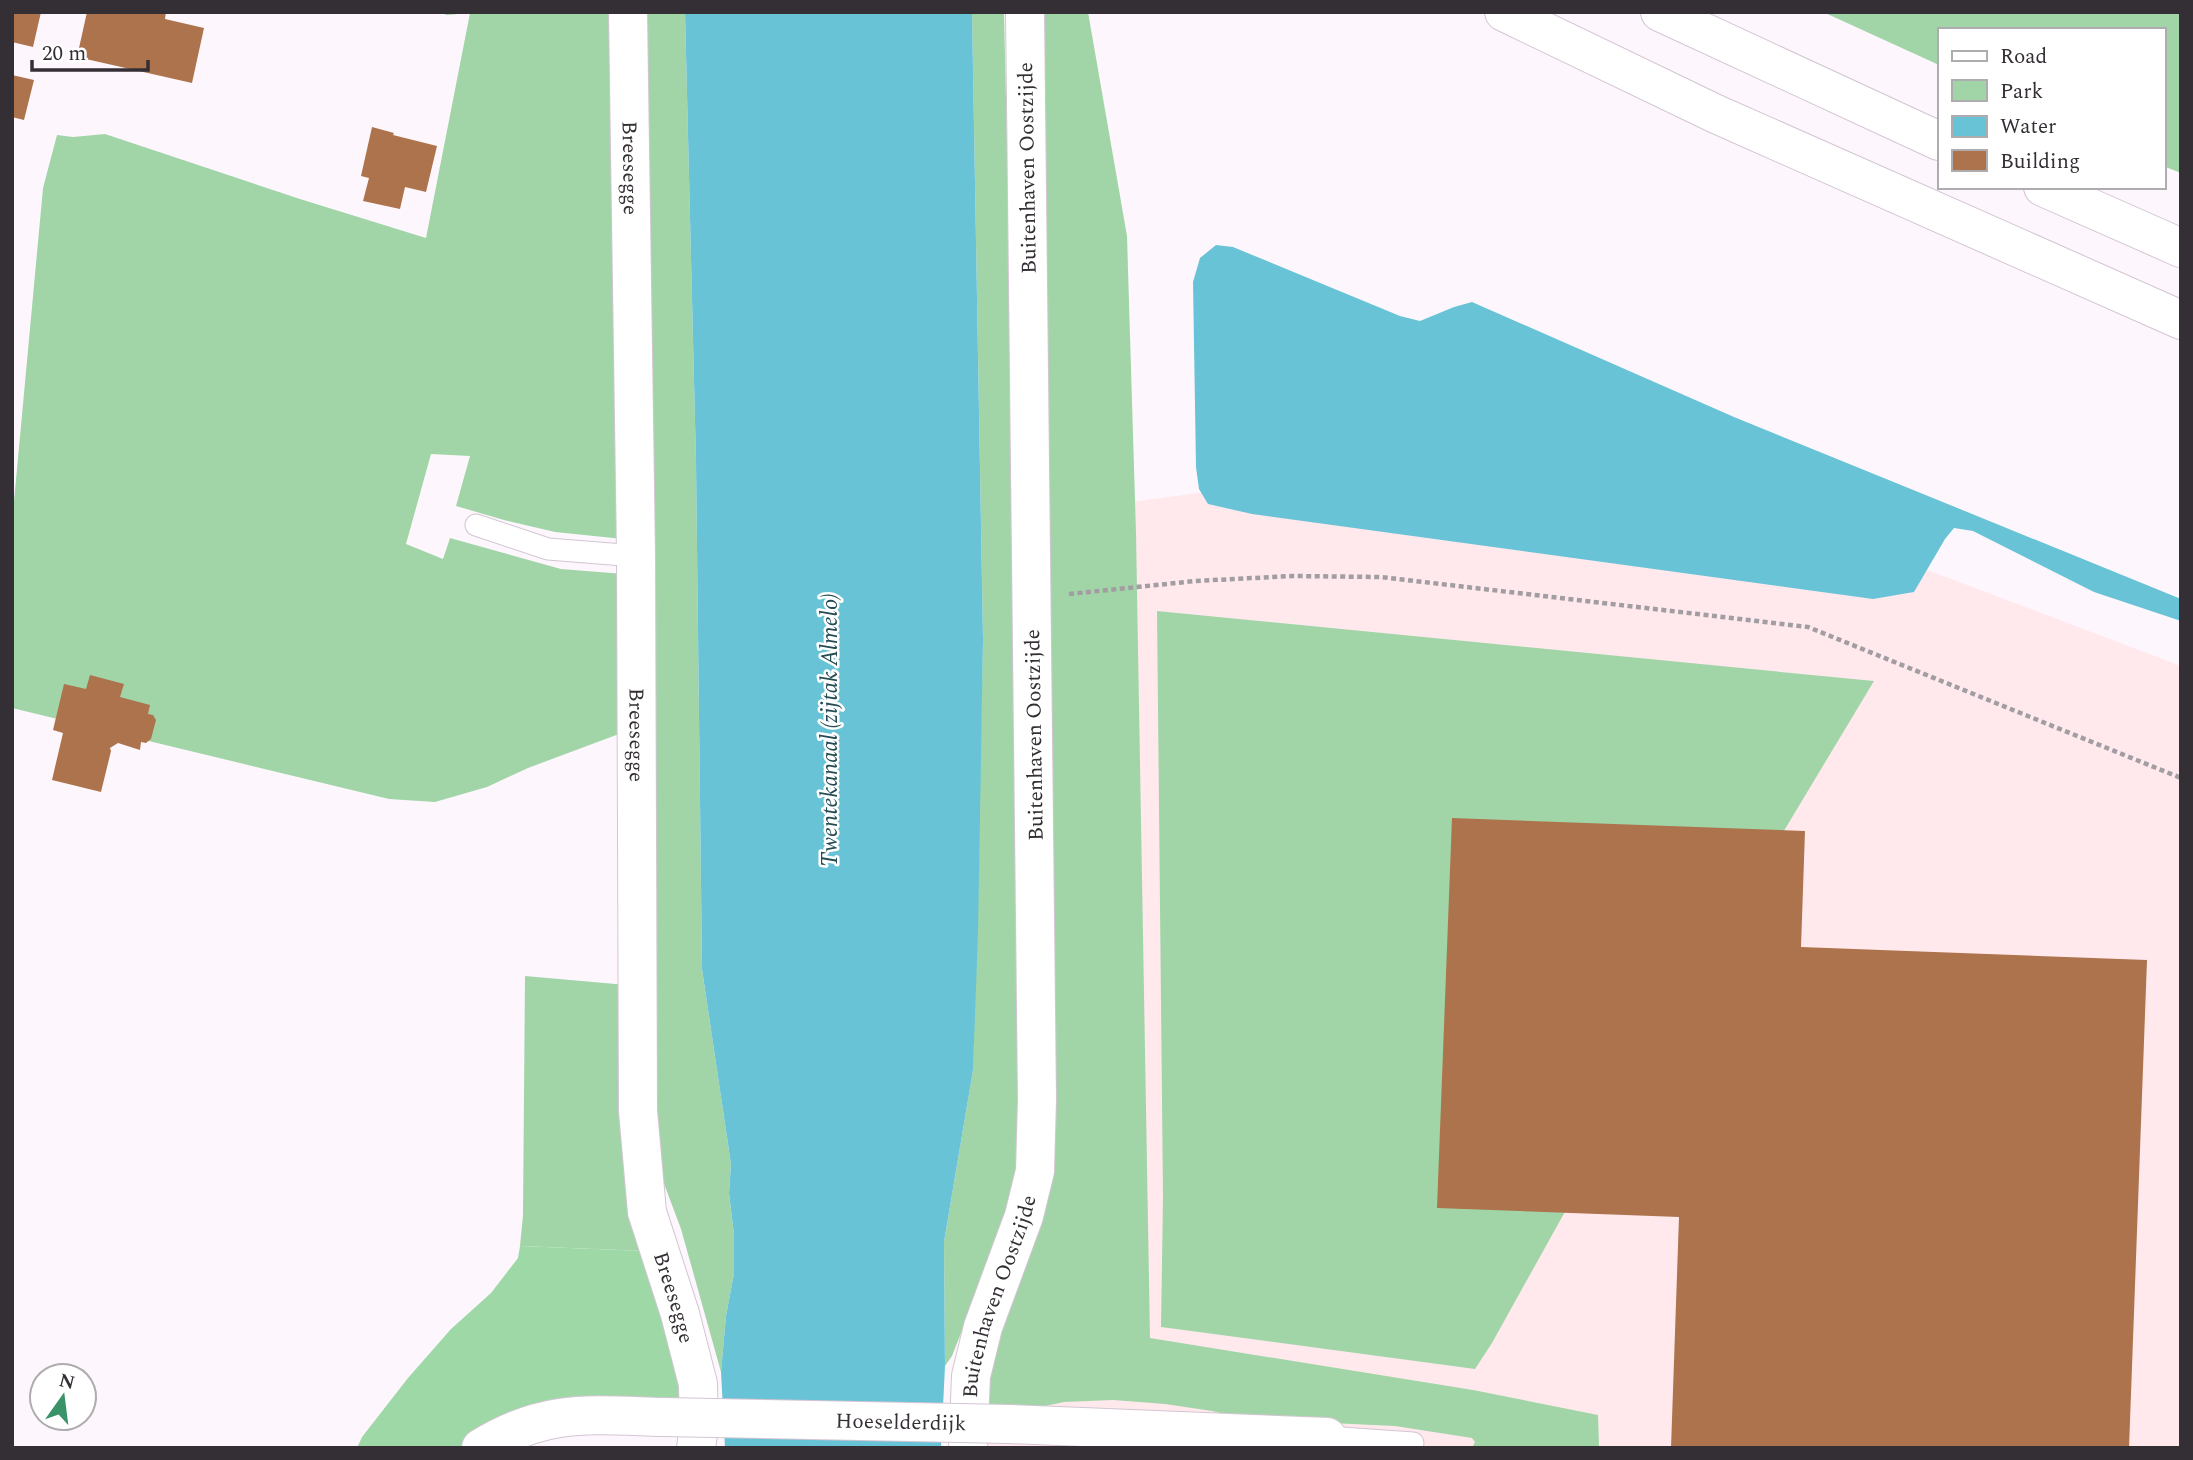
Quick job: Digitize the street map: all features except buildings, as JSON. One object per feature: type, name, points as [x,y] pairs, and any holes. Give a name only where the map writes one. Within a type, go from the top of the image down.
[{"type":"main road","name":"Breesegge","points":[[628,12],[636,556],[638,1111],[647,1212],[680,1314],[698,1384],[699,1427],[696,1448]]},
{"type":"main road","name":"Buitenhaven Oostzijde","points":[[968,1448],[971,1376],[983,1327],[1024,1216],[1035,1171],[1038,1099],[1025,12]]},
{"type":"main road","points":[[1504,12],[1716,114],[2181,320]]},
{"type":"main road","points":[[1660,12],[1938,141]]},
{"type":"main road","points":[[2048,189],[2181,248]]},
{"type":"main road","name":"Hoeselderdijk","points":[[481,1448],[507,1432],[543,1420],[580,1415],[1009,1424],[1326,1442]]},
{"type":"lane","points":[[476,525],[548,548],[636,556]]},
{"type":"lane","points":[[1326,1442],[1413,1443]]},
{"type":"path","points":[[1033,597],[1209,580],[1292,576],[1381,577],[1808,627],[2181,778]]},
{"type":"shaded area","points":[[1340,474],[1827,532],[2181,666],[2181,1448],[958,1448],[960,1255],[997,520]]},
{"type":"green space","points":[[437,12],[612,12],[623,539],[555,532],[456,506],[470,456],[431,454],[406,544],[443,559],[450,538],[561,569],[624,574],[627,731],[528,768],[487,787],[435,802],[389,799],[12,708],[12,523],[43,188],[57,135],[73,137],[105,134],[426,238],[470,13],[447,15]]},
{"type":"green space","points":[[642,12],[685,12],[696,462],[702,969],[731,1164],[729,1193],[734,1235],[734,1273],[726,1316],[721,1372],[681,1229],[657,1165]]},
{"type":"green space","points":[[972,12],[1004,12],[1021,740],[1025,1119],[1012,1194],[999,1235],[952,1356],[945,1366],[944,1242],[973,1070],[983,640]]},
{"type":"green space","points":[[1043,12],[1088,12],[1127,236],[1136,533],[1150,1338],[1473,1390],[1598,1415],[1599,1448],[1472,1448],[1475,1442],[1472,1438],[1395,1426],[1245,1419],[1165,1404],[1113,1400],[1064,1402],[1040,1407],[979,1406],[1046,1185],[1047,792],[1052,705]]},
{"type":"green space","points":[[1823,12],[2181,12],[2181,173],[2165,167],[2165,28],[1938,28],[1938,65]]},
{"type":"green space","points":[[1157,611],[1874,681],[1690,987],[1475,1369],[1161,1327],[1163,1197]]},
{"type":"green space","points":[[525,976],[627,985],[645,1251],[520,1246],[523,1215]]},
{"type":"green space","points":[[520,1246],[645,1251],[685,1371],[678,1410],[467,1448],[357,1448],[362,1437],[408,1378],[451,1329],[491,1293],[518,1258]]},
{"type":"water","name":"Twentekanaal (zijtak Almelo)","points":[[685,12],[972,12],[983,640],[978,932],[973,1070],[944,1242],[945,1366],[941,1448],[725,1448],[721,1372],[726,1316],[734,1273],[734,1235],[729,1193],[731,1164],[702,969],[696,462]]},
{"type":"water","points":[[1216,245],[1233,247],[1400,316],[1420,321],[1472,302],[1734,417],[2181,599],[2181,621],[2094,592],[1973,531],[1954,528],[1914,592],[1873,599],[1252,514],[1208,504],[1199,489],[1196,467],[1193,282],[1200,258]]}]
